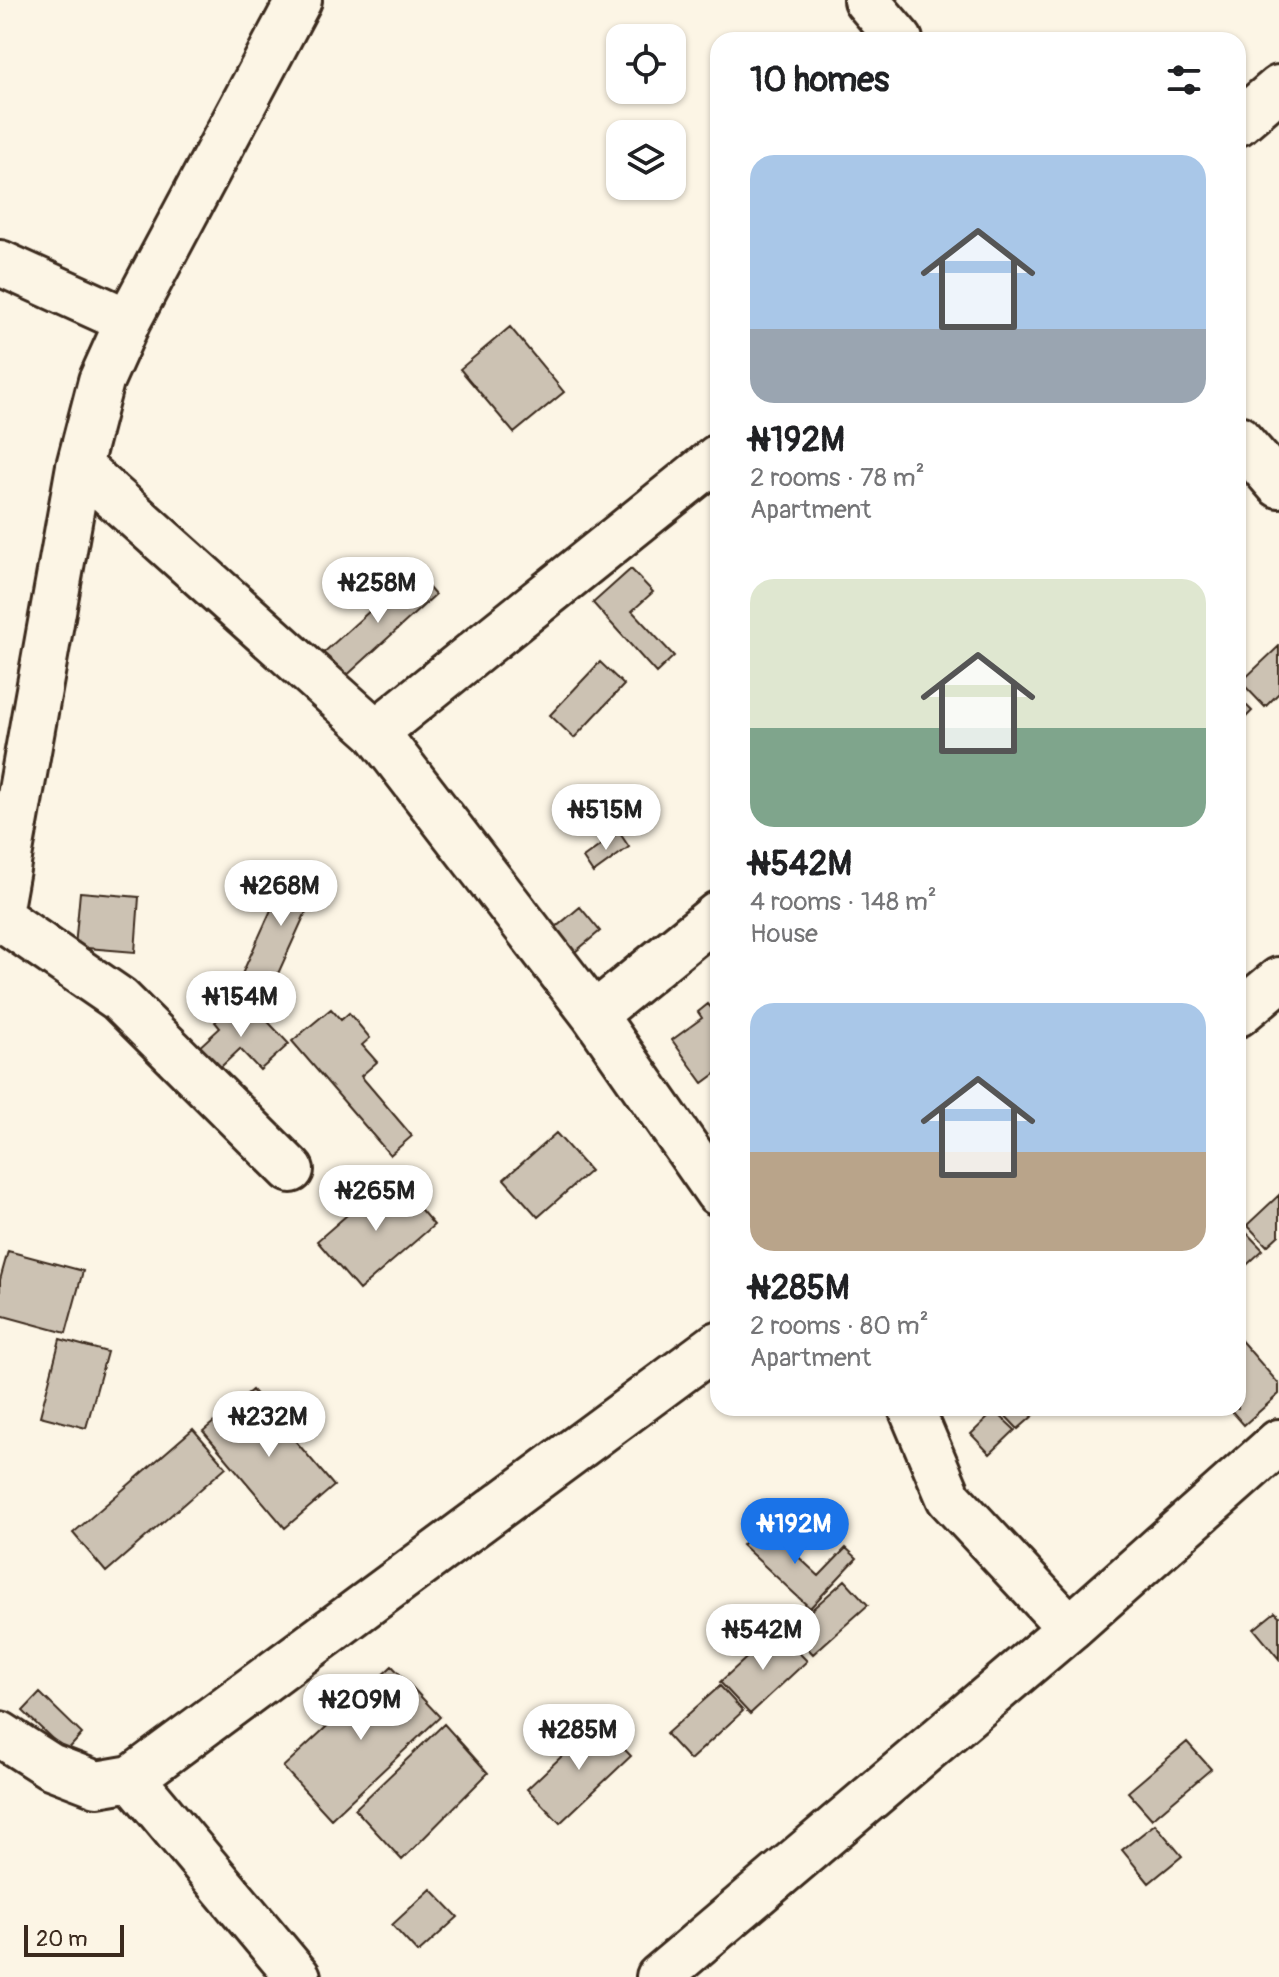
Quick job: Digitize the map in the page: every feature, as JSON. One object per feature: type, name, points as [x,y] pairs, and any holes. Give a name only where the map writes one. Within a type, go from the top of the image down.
[{"type":"street","points":[[0,908],[79,466],[101,381],[128,321],[299,0]]},
{"type":"street","points":[[866,0],[893,32]]},
{"type":"street","points":[[1246,116],[1279,88]]},
{"type":"street","points":[[0,263],[128,321]]},
{"type":"street","points":[[376,732],[710,463]]},
{"type":"street","points":[[79,466],[376,732],[594,1015],[710,1182]]},
{"type":"street","points":[[0,917],[119,999],[291,1170]]},
{"type":"street","points":[[594,1015],[710,921]]},
{"type":"street","points":[[1246,1007],[1279,980]]},
{"type":"street","points":[[0,1734],[50,1766],[97,1784],[132,1778],[710,1350]]},
{"type":"street","points":[[914,1416],[949,1498],[1070,1628]]},
{"type":"street","points":[[659,1977],[1070,1628],[1279,1442]]},
{"type":"street","points":[[132,1778],[298,1977]]},
{"type":"building","points":[[510,327],[564,392],[514,433],[460,369]]},
{"type":"building","points":[[631,569],[653,592],[632,611],[674,656],[656,673],[593,603]]},
{"type":"building","points":[[414,571],[435,595],[343,679],[321,655]]},
{"type":"building","points":[[1279,646],[1279,693],[1265,707],[1246,687],[1246,677]]},
{"type":"building","points":[[600,662],[624,685],[574,738],[550,715]]},
{"type":"building","points":[[619,832],[629,847],[593,873],[583,858]]},
{"type":"building","points":[[290,868],[320,881],[272,987],[242,974]]},
{"type":"building","points":[[80,892],[139,897],[135,952],[75,947]]},
{"type":"building","points":[[580,907],[600,931],[569,957],[549,933]]},
{"type":"building","points":[[243,995],[289,1044],[260,1070],[240,1049],[207,1080],[196,1050],[220,1028],[215,1022]]},
{"type":"building","points":[[708,1004],[710,1006],[710,1078],[703,1083],[672,1040],[702,1018],[698,1012]]},
{"type":"building","points":[[331,1009],[341,1020],[349,1013],[370,1038],[362,1045],[377,1062],[361,1076],[412,1136],[390,1155],[292,1041]]},
{"type":"building","points":[[556,1133],[590,1171],[538,1217],[504,1179]]},
{"type":"building","points":[[392,1176],[434,1225],[359,1290],[317,1241]]},
{"type":"building","points":[[1279,1195],[1279,1235],[1267,1246],[1247,1225]]},
{"type":"building","points":[[1246,1232],[1263,1250],[1246,1266]]},
{"type":"building","points":[[8,1251],[83,1271],[66,1333],[0,1315],[0,1280]]},
{"type":"building","points":[[60,1339],[107,1352],[86,1428],[40,1416]]},
{"type":"building","points":[[1246,1346],[1279,1384],[1279,1394],[1244,1425],[1236,1416],[1246,1416]]},
{"type":"building","points":[[252,1390],[334,1486],[285,1528],[203,1431]]},
{"type":"building","points":[[990,1416],[1000,1416],[1015,1430],[990,1454],[971,1434]]},
{"type":"building","points":[[1006,1416],[1033,1416],[1018,1429]]},
{"type":"building","points":[[193,1429],[226,1467],[106,1572],[73,1533]]},
{"type":"building","points":[[762,1523],[819,1576],[846,1548],[857,1558],[810,1608],[742,1545]]},
{"type":"building","points":[[845,1580],[868,1605],[813,1654],[790,1629]]},
{"type":"building","points":[[1275,1612],[1279,1616],[1279,1659],[1254,1629]]},
{"type":"building","points":[[777,1630],[807,1661],[750,1714],[720,1682]]},
{"type":"building","points":[[392,1666],[440,1717],[331,1819],[283,1767]]},
{"type":"building","points":[[720,1686],[743,1711],[690,1760],[666,1734]]},
{"type":"building","points":[[40,1693],[82,1734],[66,1752],[23,1711]]},
{"type":"building","points":[[598,1722],[631,1756],[560,1823],[527,1789]]},
{"type":"building","points":[[444,1724],[488,1773],[402,1860],[355,1809]]},
{"type":"building","points":[[1187,1742],[1211,1769],[1152,1819],[1128,1792]]},
{"type":"building","points":[[1155,1824],[1182,1856],[1149,1883],[1122,1850]]},
{"type":"building","points":[[431,1889],[458,1917],[418,1953],[392,1925]]}]
